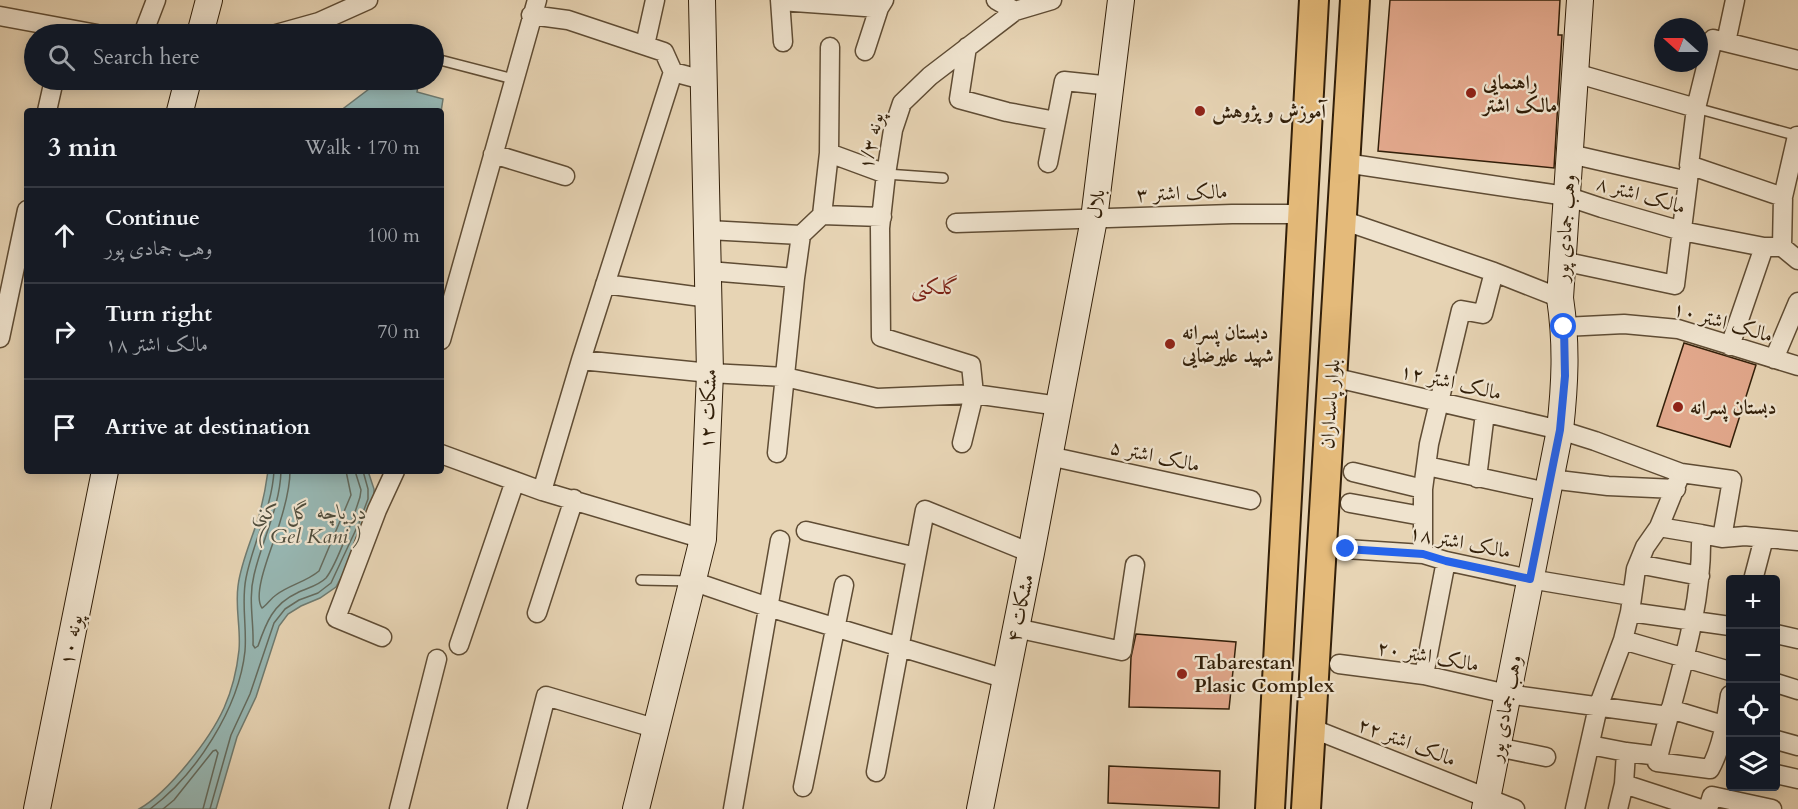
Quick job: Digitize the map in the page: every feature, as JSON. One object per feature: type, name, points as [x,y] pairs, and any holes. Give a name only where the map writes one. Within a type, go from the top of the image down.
[{"type":"main road","name":"بلوار پاسداران","points":[[1270,809],[1314,0]]},
{"type":"main road","name":"بلوار پاسداران","points":[[1306,809],[1355,0]]},
{"type":"street","points":[[147,24],[156,0]]},
{"type":"street","points":[[203,24],[209,0]]},
{"type":"street","points":[[312,24],[346,5],[368,0]]},
{"type":"street","points":[[645,45],[655,0]]},
{"type":"street","name":"مشکات ۱۲","points":[[636,809],[654,728],[702,540],[710,373],[702,0]]},
{"type":"street","points":[[783,42],[780,0],[882,4],[865,51]]},
{"type":"street","points":[[996,0],[1015,11]]},
{"type":"street","name":"پونه ۱/۳","points":[[974,394],[971,365],[881,336],[880,228],[893,130],[902,103],[930,76],[1015,11],[1052,0]]},
{"type":"street","name":"بلال","points":[[1059,406],[1094,219],[1121,0]]},
{"type":"street","name":"وهب جمادی پور","points":[[1486,803],[1560,430],[1565,376],[1564,327],[1560,298],[1580,0]]},
{"type":"street","points":[[1726,42],[1735,0]]},
{"type":"street","points":[[444,329],[534,7],[664,52],[673,72],[542,490]]},
{"type":"street","points":[[0,16],[34,24]]},
{"type":"street","points":[[1562,261],[1675,285],[1696,108],[1713,39],[1798,60]]},
{"type":"street","points":[[777,453],[801,235],[822,215],[829,153],[830,47]]},
{"type":"street","points":[[967,48],[959,99],[1056,122]]},
{"type":"street","points":[[673,72],[703,80]]},
{"type":"street","points":[[1575,73],[1696,108]]},
{"type":"street","points":[[1048,163],[1064,81],[1112,86]]},
{"type":"street","points":[[48,108],[52,90]]},
{"type":"street","points":[[181,108],[185,90]]},
{"type":"street","points":[[1730,346],[1773,247],[1797,136]]},
{"type":"street","points":[[829,153],[886,174]]},
{"type":"street","points":[[493,154],[565,176]]},
{"type":"street","points":[[1570,154],[1689,173],[1783,196]]},
{"type":"street","name":"مالک اشتر ۸","points":[[1345,164],[1566,196],[1682,231],[1773,247]]},
{"type":"street","name":"مالک اشتر ۳","points":[[956,223],[1232,214],[1302,214]]},
{"type":"street","points":[[822,215],[882,217]]},
{"type":"street","points":[[1342,220],[1494,272],[1560,298]]},
{"type":"street","points":[[708,230],[801,235]]},
{"type":"street","points":[[0,338],[7,276],[23,245]]},
{"type":"street","points":[[1773,247],[1798,260]]},
{"type":"street","points":[[709,271],[795,278]]},
{"type":"street","points":[[1423,554],[1423,489],[1429,444],[1461,310],[1483,314],[1494,272]]},
{"type":"street","points":[[605,285],[709,298]]},
{"type":"street","points":[[1774,359],[1798,302]]},
{"type":"street","name":"مالک اشتر ۱۰","points":[[1564,327],[1624,324],[1678,329],[1798,366]]},
{"type":"street","points":[[581,360],[710,373],[785,377],[877,398],[974,394],[1059,406]]},
{"type":"street","name":"مالک اشتر ۱۲","points":[[1332,377],[1560,430],[1595,441],[1678,481]]},
{"type":"street","points":[[962,443],[974,394]]},
{"type":"street","name":"مشکات ۴","points":[[980,809],[1059,406]]},
{"type":"street","points":[[1477,478],[1485,413]]},
{"type":"street","points":[[444,455],[542,490],[702,540]]},
{"type":"street","name":"مالک اشتر ۵","points":[[1050,456],[1251,500]]},
{"type":"street","points":[[1427,466],[1477,478],[1549,485],[1608,486],[1732,480],[1722,538]]},
{"type":"street","points":[[1353,472],[1423,489]]},
{"type":"street","name":"پونه ۱۰","points":[[37,809],[104,474]]},
{"type":"street","points":[[382,637],[336,618],[377,510],[394,474]]},
{"type":"street","points":[[459,645],[515,481]]},
{"type":"street","points":[[1575,809],[1598,707],[1623,640],[1638,564],[1645,547],[1659,527],[1678,481]]},
{"type":"street","points":[[537,613],[574,499]]},
{"type":"street","points":[[1350,502],[1422,516]]},
{"type":"street","points":[[876,772],[925,510],[1031,553]]},
{"type":"street","points":[[1659,527],[1722,538],[1745,536],[1798,541]]},
{"type":"street","points":[[806,531],[916,557]]},
{"type":"street","points":[[1701,534],[1700,576],[1694,621],[1657,762],[1710,769],[1723,762],[1726,737]]},
{"type":"street","points":[[1754,575],[1764,538]]},
{"type":"street","points":[[733,809],[780,540]]},
{"type":"street","name":"مالک اشتر ۱۸","points":[[1346,549],[1423,554],[1694,621],[1726,625]]},
{"type":"street","points":[[1424,675],[1446,561]]},
{"type":"street","points":[[1638,564],[1700,576]]},
{"type":"street","points":[[1016,628],[1122,651],[1135,565]]},
{"type":"street","points":[[692,581],[768,607],[1006,679]]},
{"type":"street","points":[[803,787],[844,585]]},
{"type":"street","points":[[1780,635],[1798,639]]},
{"type":"street","points":[[1623,640],[1726,669]]},
{"type":"street","points":[[399,809],[437,659]]},
{"type":"street","name":"مالک اشتر ۲۰","points":[[1340,664],[1424,675],[1507,694],[1598,707],[1669,712],[1726,726]]},
{"type":"street","points":[[1780,684],[1798,690]]},
{"type":"street","points":[[517,809],[546,696],[654,728]]},
{"type":"street","name":"مالک اشتر ۲۲","points":[[1311,728],[1486,803],[1515,809]]},
{"type":"street","points":[[1780,741],[1798,746]]},
{"type":"street","points":[[1590,745],[1659,756]]},
{"type":"street","points":[[1497,747],[1546,758]]},
{"type":"street","points":[[1618,809],[1624,784],[1626,752]]},
{"type":"street","points":[[1780,775],[1798,779]]},
{"type":"street","points":[[1624,784],[1701,809]]},
{"type":"street","points":[[1708,809],[1712,796],[1772,809]]},
{"type":"lane","points":[[444,61],[513,79]]},
{"type":"lane","points":[[1696,108],[1797,136]]},
{"type":"lane","points":[[886,174],[943,178]]},
{"type":"lane","points":[[641,580],[692,581]]},
{"type":"water","points":[[368,90],[417,90],[417,92],[443,99],[442,108],[344,108]]},
{"type":"water","name":"دریاچه گل کنی ( Gel Kani )","points":[[267,474],[369,474],[374,489],[374,500],[336,587],[288,614],[279,626],[256,697],[237,737],[216,809],[139,809],[163,790],[188,764],[218,721],[227,701],[239,650],[237,602],[239,577],[264,494]]},
{"type":"building","name":"راهنمایی مالک اشتر","points":[[1390,0],[1560,0],[1558,35],[1562,35],[1554,168],[1378,151]]},
{"type":"building","name":"دبستان پسرانه","points":[[1684,343],[1756,365],[1730,447],[1657,426]]},
{"type":"building","name":"Tabarestan Plasic Complex","points":[[1136,634],[1236,642],[1229,709],[1129,707],[1131,657]]},
{"type":"building","points":[[1109,766],[1220,771],[1219,808],[1108,803]]},
{"type":"place","name":"راهنمایی مالک اشتر","points":[[1471,93]]},
{"type":"place","name":"آموزش و پژوهش","points":[[1200,111]]},
{"type":"place","name":"دبستان پسرانه شهید علیرضایی","points":[[1170,344]]},
{"type":"place","name":"دبستان پسرانه","points":[[1678,407]]},
{"type":"place","name":"Tabarestan Plasic Complex","points":[[1182,674]]},
{"type":"district","name":"گلکنی","points":[[935,287]]},
{"type":"route","points":[[1346,549],[1423,554],[1530,579],[1560,430],[1565,376],[1564,327]]}]
